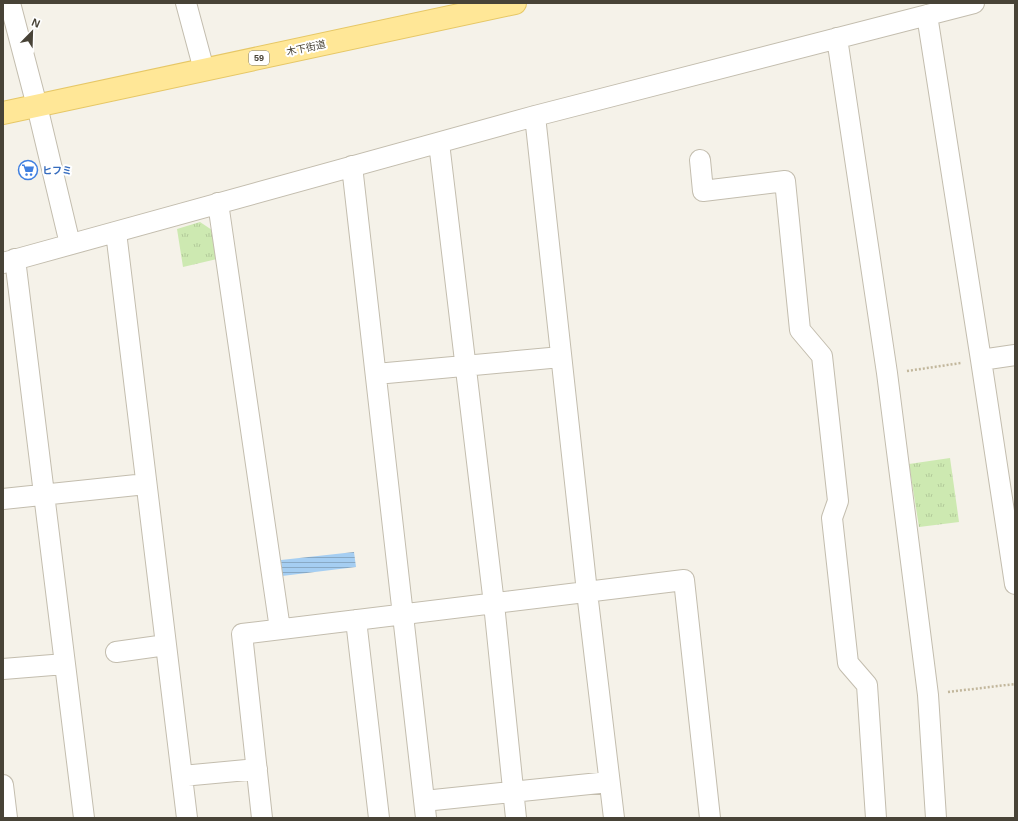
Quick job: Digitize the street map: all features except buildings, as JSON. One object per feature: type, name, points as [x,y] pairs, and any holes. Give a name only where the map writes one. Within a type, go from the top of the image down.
[{"type":"main road","name":"木下街道","points":[[3,113],[515,3]]},
{"type":"street","points":[[10,3],[37,106],[70,244]]},
{"type":"street","points":[[186,3],[204,70]]},
{"type":"street","points":[[84,818],[44,495],[9,261],[535,116],[974,3]]},
{"type":"street","points":[[927,15],[1015,584]]},
{"type":"street","points":[[837,38],[887,373],[928,695],[936,818]]},
{"type":"street","points":[[535,116],[586,592],[614,818]]},
{"type":"street","points":[[439,143],[494,604],[516,818]]},
{"type":"street","points":[[700,160],[703,191],[785,181],[800,330],[822,356],[838,501],[832,518],[848,663],[867,685],[876,818]]},
{"type":"street","points":[[352,166],[425,810],[513,792],[610,782]]},
{"type":"street","points":[[218,203],[280,629]]},
{"type":"street","points":[[116,232],[187,818]]},
{"type":"street","points":[[981,360],[1015,355]]},
{"type":"street","points":[[376,374],[561,357]]},
{"type":"street","points":[[3,499],[146,484]]},
{"type":"street","points":[[262,818],[242,634],[684,580],[710,818]]},
{"type":"street","points":[[356,620],[379,818]]},
{"type":"street","points":[[116,652],[166,645]]},
{"type":"street","points":[[3,669],[65,664]]},
{"type":"street","points":[[182,776],[257,769]]},
{"type":"street","points":[[3,785],[7,818]]},
{"type":"path","points":[[887,373],[981,360]]},
{"type":"path","points":[[928,695],[1015,684]]},
{"type":"green space","points":[[200,222],[212,230],[217,259],[183,267],[177,229]]},
{"type":"green space","points":[[950,458],[959,522],[919,527],[909,464]]},
{"type":"water","points":[[354,552],[356,567],[282,576],[281,560]]},
{"type":"place","name":"ヒフミ","points":[[28,170]]}]
